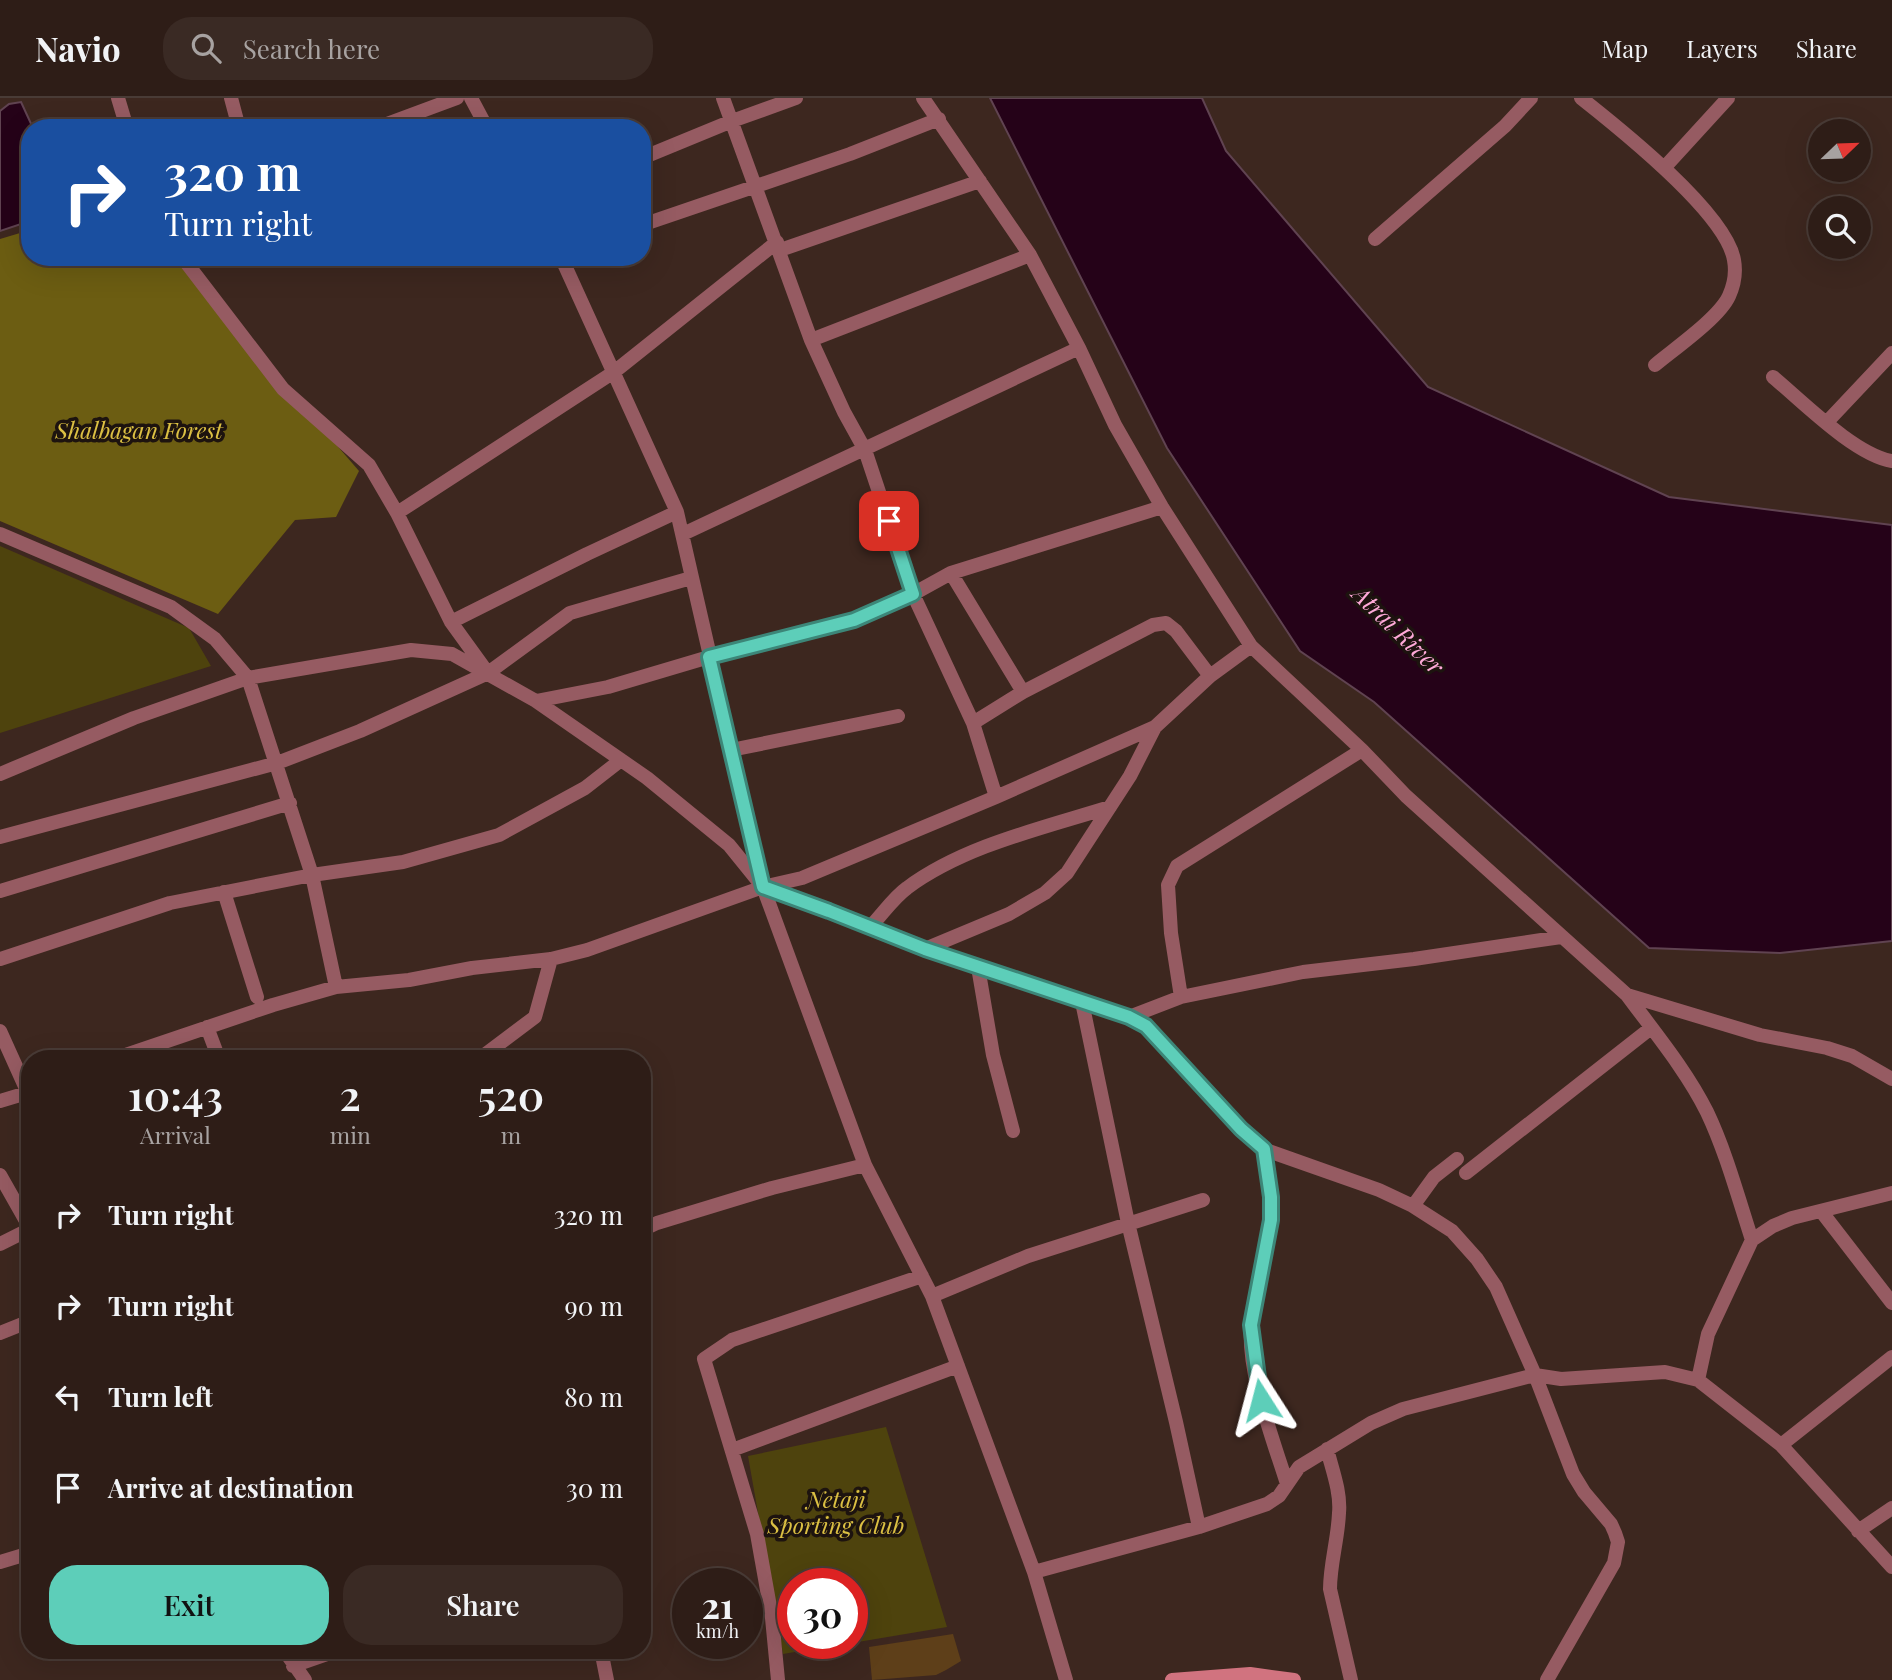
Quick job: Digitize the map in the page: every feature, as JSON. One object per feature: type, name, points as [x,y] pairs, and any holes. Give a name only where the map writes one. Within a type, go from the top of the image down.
[{"type":"street","points":[[118,98],[124,119]]},
{"type":"street","points":[[231,98],[237,119]]},
{"type":"street","points":[[400,119],[457,98]]},
{"type":"street","points":[[471,98],[482,119]]},
{"type":"street","points":[[723,98],[811,340],[844,412],[865,450],[913,594],[973,723],[996,797]]},
{"type":"street","points":[[651,154],[796,98]]},
{"type":"street","points":[[923,98],[1030,255],[1079,348],[1115,425],[1162,507],[1251,646],[1362,750],[1406,796],[1627,995],[1687,1077],[1707,1113],[1733,1180],[1752,1240]]},
{"type":"street","points":[[1375,239],[1505,126],[1531,98]]},
{"type":"street","points":[[1581,98],[1664,168],[1721,233],[1734,258],[1735,275],[1729,296],[1721,309],[1655,365]]},
{"type":"street","points":[[1664,168],[1728,98]]},
{"type":"street","points":[[651,222],[850,154],[939,119]]},
{"type":"street","points":[[397,513],[614,372],[778,246],[980,181]]},
{"type":"street","points":[[811,340],[1030,255]]},
{"type":"street","points":[[189,266],[283,389],[369,465],[397,513],[451,622],[488,673]]},
{"type":"street","points":[[565,266],[677,512],[763,887],[865,1165],[932,1296],[1034,1572],[1066,1680]]},
{"type":"street","points":[[683,534],[1079,348]]},
{"type":"street","points":[[1827,422],[1892,353]]},
{"type":"street","points":[[1773,377],[1857,447],[1879,459],[1892,461]]},
{"type":"street","points":[[536,701],[608,687],[709,657],[854,620],[913,594],[951,573],[1162,507]]},
{"type":"street","points":[[451,622],[677,512]]},
{"type":"street","points":[[0,534],[171,607],[215,639],[248,678],[312,875],[336,987]]},
{"type":"street","points":[[951,573],[1023,692]]},
{"type":"street","points":[[0,837],[276,763],[360,731],[488,673],[570,613],[691,579]]},
{"type":"street","points":[[973,723],[1023,692],[1153,625],[1166,623],[1176,631],[1210,676]]},
{"type":"street","points":[[140,1050],[336,987],[410,980],[472,968],[551,959],[587,950],[763,887],[802,878],[1154,727],[1210,676],[1251,646]]},
{"type":"street","points":[[0,774],[134,718],[248,678],[411,650],[452,654],[536,701],[648,778],[729,845],[763,887],[925,949],[1129,1017],[1146,1026],[1241,1129],[1264,1149],[1379,1190],[1413,1206],[1452,1231],[1477,1259],[1496,1287],[1535,1374],[1573,1474],[1584,1492],[1611,1524],[1618,1542],[1614,1563],[1547,1680]]},
{"type":"street","points":[[731,750],[898,716]]},
{"type":"street","points":[[925,949],[1009,914],[1045,893],[1067,873],[1130,776],[1154,727]]},
{"type":"street","points":[[1181,997],[1171,933],[1168,885],[1177,866],[1362,750]]},
{"type":"street","points":[[0,959],[170,903],[312,875],[403,862],[499,835],[585,788],[621,760]]},
{"type":"street","points":[[0,891],[290,803]]},
{"type":"street","points":[[870,927],[904,890],[935,869],[1005,841],[1110,807]]},
{"type":"street","points":[[224,892],[257,997]]},
{"type":"street","points":[[1129,1017],[1181,997],[1303,972],[1561,937]]},
{"type":"street","points":[[491,1050],[535,1017],[551,959]]},
{"type":"street","points":[[978,967],[993,1055],[1013,1131]]},
{"type":"street","points":[[1627,995],[1760,1035],[1827,1048],[1852,1056],[1892,1079]]},
{"type":"street","points":[[1082,1002],[1128,1223],[1199,1527]]},
{"type":"street","points":[[207,1027],[216,1050]]},
{"type":"street","points":[[1466,1173],[1651,1028]]},
{"type":"street","points":[[0,1031],[21,1075]]},
{"type":"street","points":[[0,1101],[21,1094]]},
{"type":"street","points":[[1264,1149],[1271,1197],[1271,1220],[1255,1293],[1251,1325],[1252,1347],[1261,1400],[1287,1484]]},
{"type":"street","points":[[1413,1206],[1434,1177],[1457,1159]]},
{"type":"street","points":[[651,1226],[772,1188],[865,1165]]},
{"type":"street","points":[[0,1175],[21,1213]]},
{"type":"street","points":[[1698,1380],[1708,1335],[1752,1240],[1773,1226],[1892,1193]]},
{"type":"street","points":[[932,1296],[1028,1256],[1203,1200]]},
{"type":"street","points":[[1821,1211],[1892,1303]]},
{"type":"street","points":[[0,1244],[21,1234]]},
{"type":"street","points":[[778,1680],[772,1618],[757,1534],[704,1359],[732,1340],[922,1276]]},
{"type":"street","points":[[0,1333],[21,1325]]},
{"type":"street","points":[[1781,1445],[1892,1357]]},
{"type":"street","points":[[732,1450],[958,1366]]},
{"type":"street","points":[[1034,1572],[1199,1527],[1267,1504],[1279,1496],[1299,1467],[1371,1423],[1403,1409],[1535,1374],[1561,1379],[1665,1372],[1698,1380],[1781,1445],[1892,1567]]},
{"type":"street","points":[[1327,1449],[1340,1512],[1330,1589],[1351,1680]]},
{"type":"street","points":[[1858,1531],[1892,1508]]},
{"type":"street","points":[[0,1562],[21,1556]]},
{"type":"street","points":[[289,1659],[305,1680]]},
{"type":"street","points":[[293,1666],[313,1659]]},
{"type":"street","points":[[603,1659],[607,1680]]},
{"type":"street","points":[[1172,1680],[1250,1674],[1294,1680]]},
{"type":"green space","name":"Shalbagan Forest","points":[[21,233],[21,266],[182,266],[359,471],[336,517],[295,520],[218,614],[0,521],[0,239]]},
{"type":"green space","points":[[0,546],[189,628],[211,666],[0,733]]},
{"type":"green space","name":"Netaji Sporting Club","points":[[886,1427],[947,1627],[868,1640],[868,1568],[777,1568],[777,1620],[748,1456]]},
{"type":"water","name":"Atrai River","points":[[990,98],[1202,98],[1226,151],[1428,387],[1669,497],[1892,525],[1892,941],[1780,953],[1649,948],[1374,702],[1300,651],[1167,448]]},
{"type":"water","points":[[21,102],[29,119],[21,119],[21,224],[0,231],[0,111],[9,104]]},
{"type":"building","points":[[953,1634],[961,1661],[946,1670],[936,1675],[872,1680],[869,1647]]},
{"type":"route","points":[[889,521],[913,594],[854,620],[709,657],[763,887],[925,949],[1129,1017],[1146,1026],[1241,1129],[1264,1149],[1271,1197],[1271,1220],[1251,1325],[1261,1400]]}]
